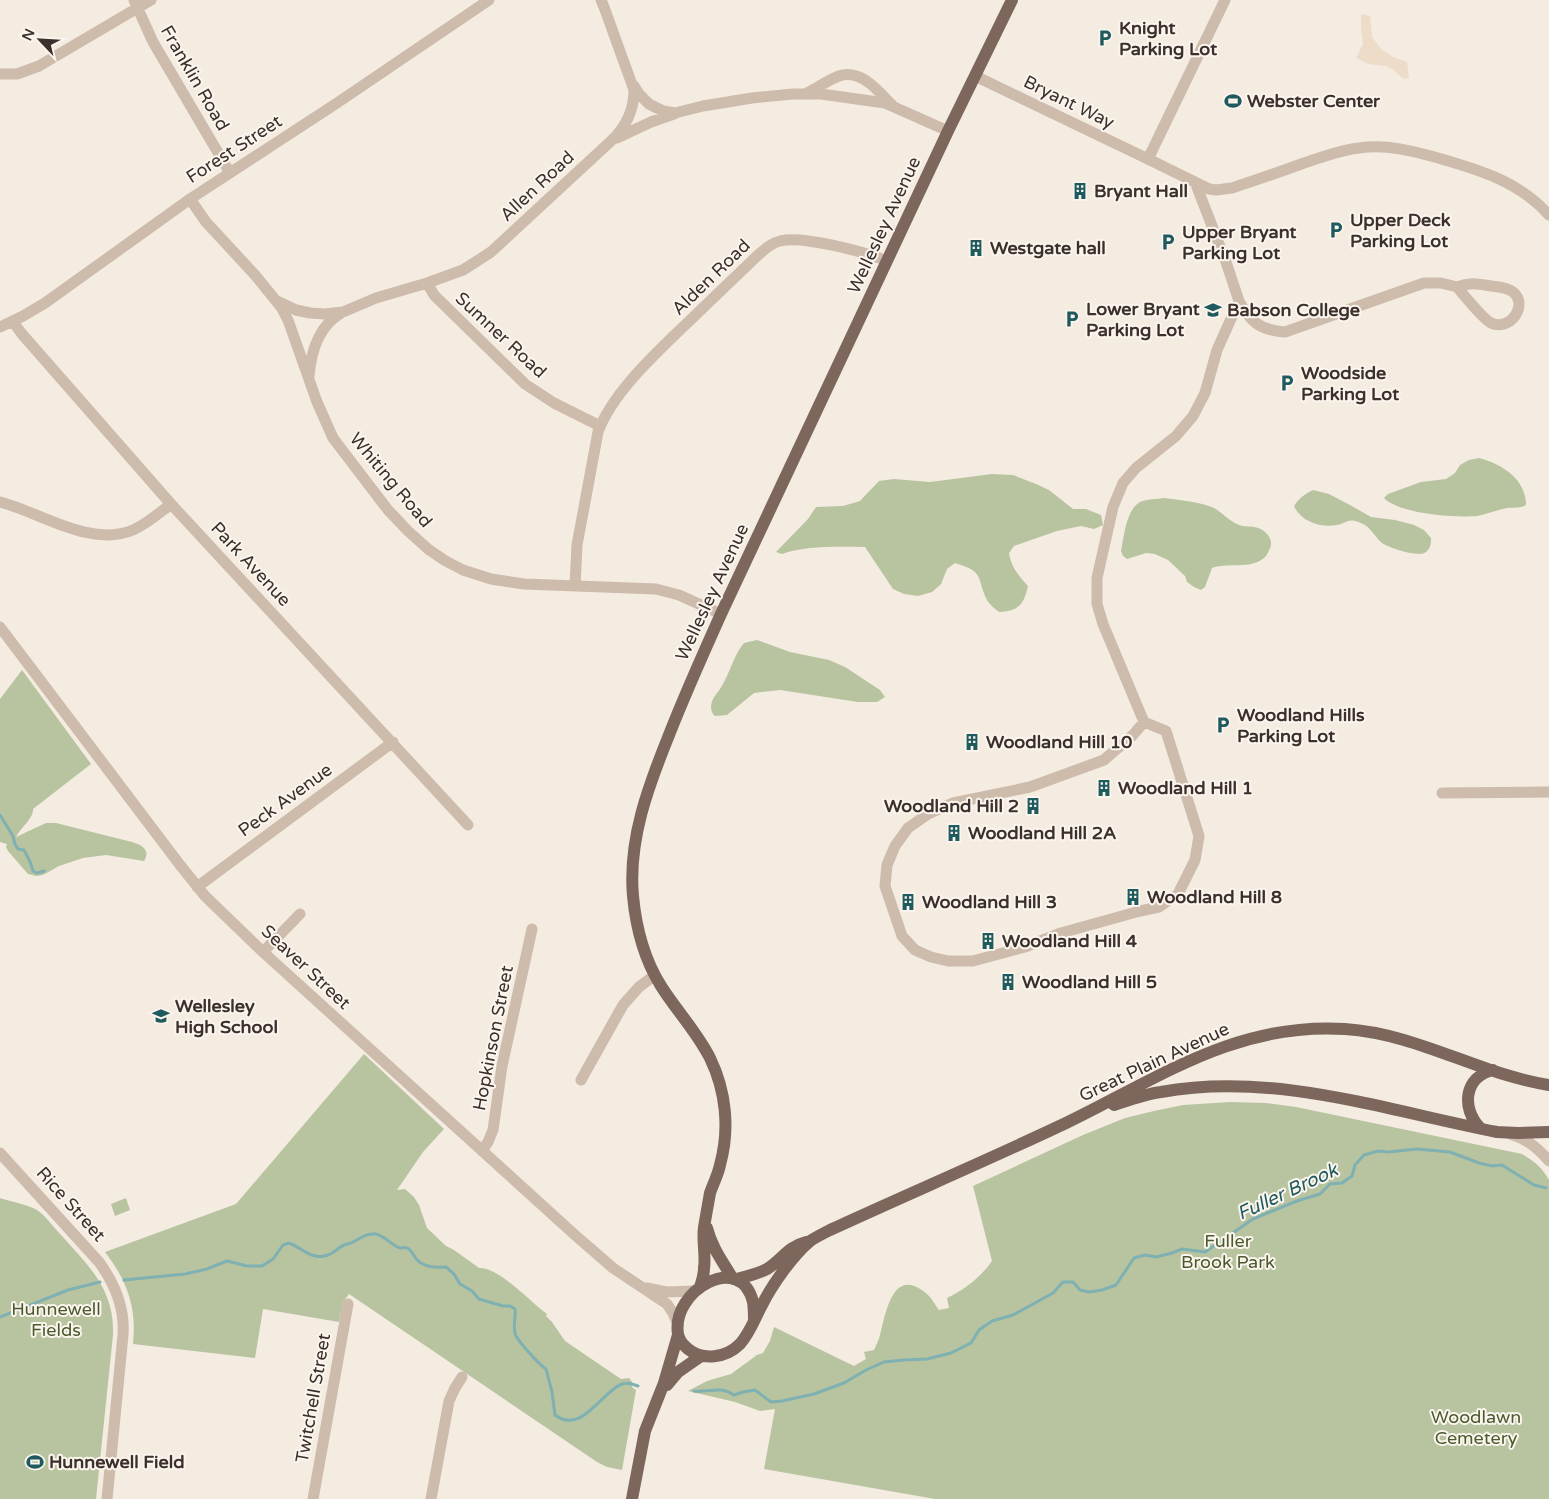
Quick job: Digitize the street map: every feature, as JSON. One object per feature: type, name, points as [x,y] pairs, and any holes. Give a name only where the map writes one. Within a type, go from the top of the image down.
[{"type":"main road","name":"Wellesley Avenue","points":[[697,1289],[705,1266],[703,1238],[705,1220],[723,1151],[725,1120],[722,1091],[713,1065],[703,1045],[655,975],[642,944],[635,910],[632,881],[636,840],[651,780],[721,614],[948,131],[1012,0]]},
{"type":"main road","name":"Great Plain Avenue","points":[[735,1279],[766,1270],[798,1244],[810,1241],[830,1230],[1067,1122],[1212,1051],[1254,1037],[1282,1031],[1333,1028],[1376,1032],[1414,1042],[1526,1081],[1549,1085]]},
{"type":"main road","points":[[1480,1128],[1470,1114],[1468,1097],[1474,1081],[1484,1073],[1493,1070]]},
{"type":"main road","name":"Great Plain Avenue","points":[[1067,1122],[1130,1100],[1161,1092],[1204,1087],[1242,1086],[1299,1091],[1506,1133],[1549,1132]]},
{"type":"main road","name":"Wellesley Avenue","points":[[705,1220],[713,1246],[735,1279]]},
{"type":"main road","name":"Great Plain Avenue","points":[[754,1321],[763,1302],[779,1278],[810,1241]]},
{"type":"main road","points":[[632,1499],[645,1431],[669,1370],[679,1317],[684,1305],[697,1289],[724,1277],[735,1279],[743,1284],[751,1297],[754,1305],[754,1321],[739,1345],[729,1352],[716,1357],[701,1356],[683,1344],[678,1330]]},
{"type":"main road","points":[[659,1395],[678,1372],[701,1356]]},
{"type":"street","points":[[0,74],[18,74],[40,66],[136,4],[152,0]]},
{"type":"street","name":"Forest Street","points":[[0,327],[13,322],[50,299],[190,199],[489,0]]},
{"type":"street","name":"Allen Road","points":[[309,381],[313,354],[319,337],[332,320],[343,312],[386,295],[463,270],[490,252],[623,128],[630,114],[634,98],[634,85],[601,0]]},
{"type":"street","points":[[1148,158],[1225,0]]},
{"type":"street","name":"Franklin Road","points":[[136,4],[153,42],[230,173]]},
{"type":"street","points":[[807,94],[839,76],[850,74],[866,81],[893,106]]},
{"type":"street","name":"Bryant Way","points":[[975,76],[1209,189],[1232,188],[1345,150],[1381,147],[1406,150],[1485,172],[1523,192],[1549,215]]},
{"type":"street","points":[[634,85],[639,94],[649,104],[675,113]]},
{"type":"street","points":[[611,141],[651,122],[675,113],[703,106],[752,98],[807,94],[877,101],[893,106],[948,131]]},
{"type":"street","points":[[1196,182],[1239,301],[1246,315],[1256,324],[1271,331],[1285,332],[1424,283],[1457,286],[1468,283],[1507,289],[1514,293],[1518,301],[1518,311],[1514,319],[1508,324],[1491,323],[1457,286]]},
{"type":"street","name":"Whiting Road","points":[[190,199],[206,222],[281,307],[288,320],[324,421],[338,447],[388,510],[428,549],[454,565],[481,577],[512,583],[663,590],[721,614]]},
{"type":"street","name":"Alden Road","points":[[600,426],[615,401],[650,360],[757,256],[774,243],[785,240],[810,242],[864,253],[887,261]]},
{"type":"street","name":"Sumner Road","points":[[427,283],[434,295],[525,384],[554,402],[600,426]]},
{"type":"street","name":"Allen Road","points":[[276,300],[290,308],[310,313],[343,312]]},
{"type":"street","points":[[1144,722],[1133,735],[1104,760],[1030,787],[953,803],[928,814],[908,828],[895,846],[887,865],[886,886],[902,936],[915,950],[931,957],[948,961],[973,961],[1025,948],[1061,933],[1112,918],[1159,907],[1178,894],[1195,860],[1199,836],[1166,731],[1144,722],[1102,624],[1097,604],[1097,578],[1113,507],[1123,483],[1136,468],[1176,436],[1193,416],[1204,393],[1217,350],[1239,301]]},
{"type":"street","name":"Park Avenue","points":[[13,322],[172,504],[468,825]]},
{"type":"street","points":[[575,586],[577,545],[594,446],[600,426]]},
{"type":"street","points":[[0,502],[67,527],[108,535],[125,533],[139,527],[172,504]]},
{"type":"street","name":"Seaver Street","points":[[0,627],[70,722],[197,887],[263,952],[596,1254],[667,1304],[673,1313],[678,1330]]},
{"type":"street","name":"Peck Avenue","points":[[197,887],[393,742]]},
{"type":"street","points":[[1442,793],[1549,792]]},
{"type":"street","points":[[263,952],[300,914]]},
{"type":"street","name":"Hopkinson Street","points":[[482,1151],[493,1130],[502,1066],[532,929]]},
{"type":"street","points":[[580,1080],[623,1005],[638,987],[655,975]]},
{"type":"street","points":[[1506,1133],[1521,1137],[1534,1145],[1549,1162]]},
{"type":"street","name":"Rice Street","points":[[0,1153],[91,1252],[112,1281],[122,1308],[124,1329],[107,1499]]},
{"type":"street","name":"Seaver Street","points":[[639,1285],[666,1292],[697,1289]]},
{"type":"street","name":"Twitchell Street","points":[[313,1499],[348,1304]]},
{"type":"street","points":[[431,1499],[447,1411],[455,1388],[462,1377]]},
{"type":"green space","points":[[1479,458],[1496,464],[1517,480],[1525,496],[1526,505],[1477,516],[1456,516],[1428,514],[1402,508],[1384,498],[1388,494],[1421,482],[1446,479],[1455,473],[1460,465],[1469,460]]},
{"type":"green space","points":[[992,474],[1013,475],[1036,484],[1049,490],[1073,509],[1086,509],[1101,515],[1103,525],[1094,529],[1081,526],[1057,531],[1014,546],[1009,553],[1012,563],[1028,586],[1022,602],[1011,610],[999,612],[994,608],[987,600],[978,576],[971,569],[955,563],[947,569],[941,584],[932,592],[918,596],[904,594],[893,589],[865,547],[812,548],[782,554],[776,552],[808,519],[816,507],[843,506],[860,501],[879,481],[894,479],[930,482]]},
{"type":"green space","points":[[1313,490],[1329,494],[1371,517],[1414,525],[1424,530],[1431,538],[1430,547],[1423,554],[1397,550],[1382,543],[1368,527],[1355,521],[1331,526],[1312,523],[1301,516],[1294,506],[1302,496]]},
{"type":"green space","points":[[1164,498],[1203,504],[1217,510],[1239,525],[1261,529],[1266,533],[1271,542],[1266,556],[1252,564],[1212,568],[1205,587],[1201,590],[1187,582],[1185,576],[1168,560],[1155,554],[1146,553],[1127,559],[1121,551],[1126,524],[1135,506],[1140,502]]},
{"type":"green space","points":[[757,640],[790,652],[829,660],[845,667],[880,690],[885,697],[877,702],[858,702],[780,690],[754,693],[727,715],[715,716],[711,709],[712,701],[737,654],[744,643]]},
{"type":"green space","points":[[22,670],[91,764],[33,809],[31,816],[16,837],[46,823],[56,823],[139,845],[146,851],[144,861],[106,855],[83,858],[59,866],[43,875],[36,876],[28,874],[8,851],[7,844],[0,842],[0,699]]},
{"type":"green space","points":[[364,1054],[444,1129],[423,1152],[397,1190],[405,1189],[414,1197],[419,1205],[427,1228],[446,1246],[479,1268],[496,1273],[514,1286],[547,1314],[546,1316],[565,1341],[621,1379],[629,1378],[632,1382],[632,1387],[636,1390],[622,1470],[607,1467],[597,1462],[349,1294],[343,1302],[339,1322],[263,1309],[255,1358],[133,1344],[133,1318],[129,1295],[119,1273],[105,1252],[236,1204]]},
{"type":"green space","name":"Fuller Brook Park","points":[[1230,1102],[1266,1103],[1296,1107],[1522,1154],[1544,1171],[1549,1180],[1549,1499],[935,1499],[764,1469],[775,1409],[760,1411],[735,1402],[688,1391],[707,1381],[731,1374],[757,1355],[763,1353],[770,1341],[774,1327],[854,1366],[866,1359],[864,1352],[874,1350],[880,1337],[889,1304],[899,1288],[906,1285],[915,1286],[929,1296],[939,1310],[949,1308],[947,1298],[972,1282],[992,1261],[973,1186],[1083,1135],[1125,1118],[1183,1105]]},
{"type":"green space","name":"Hunnewell Fields","points":[[0,1198],[29,1206],[43,1215],[90,1268],[105,1292],[110,1305],[113,1335],[96,1499],[0,1499]]},
{"type":"green space","points":[[126,1198],[130,1210],[115,1216],[111,1204]]},
{"type":"shaded area","points":[[1361,14],[1370,16],[1372,37],[1381,49],[1393,57],[1407,62],[1409,78],[1404,79],[1386,66],[1368,64],[1356,58],[1363,44]]},
{"type":"waterway","points":[[0,815],[13,836],[18,849],[24,850],[33,871],[37,873],[44,871]]},
{"type":"waterway","name":"Fuller Brook","points":[[694,1391],[724,1390],[734,1395],[755,1390],[771,1402],[782,1401],[814,1394],[844,1383],[884,1362],[927,1359],[951,1353],[971,1343],[979,1330],[992,1321],[1013,1315],[1035,1303],[1053,1293],[1063,1282],[1073,1282],[1080,1290],[1089,1292],[1102,1290],[1116,1285],[1134,1258],[1145,1255],[1156,1257],[1182,1249],[1205,1252],[1253,1219],[1320,1194],[1330,1184],[1342,1183],[1352,1176],[1355,1165],[1364,1155],[1378,1151],[1388,1152],[1417,1149],[1450,1152],[1479,1163],[1492,1166],[1502,1165],[1534,1185],[1546,1188]]},
{"type":"waterway","name":"Fuller Brook","points":[[124,1280],[185,1274],[207,1269],[227,1261],[247,1266],[262,1266],[273,1259],[283,1245],[289,1243],[314,1256],[324,1256],[366,1235],[376,1234],[397,1247],[409,1249],[417,1260],[424,1265],[446,1267],[454,1274],[460,1284],[472,1291],[479,1299],[503,1306],[510,1306],[515,1309],[514,1327],[516,1336],[546,1369],[555,1415],[565,1420],[574,1420],[591,1410],[614,1388],[628,1383],[638,1386]]},
{"type":"waterway","name":"Fuller Brook","points":[[0,1317],[68,1290],[100,1282]]},
{"type":"place","name":"Knight Parking Lot","points":[[1105,38]]},
{"type":"place","name":"Webster Center","points":[[1233,101]]},
{"type":"place","name":"Bryant Hall","points":[[1080,191]]},
{"type":"place","name":"Upper Deck Parking Lot","points":[[1336,230]]},
{"type":"place","name":"Upper Bryant Parking Lot","points":[[1168,242]]},
{"type":"place","name":"Westgate hall","points":[[976,248]]},
{"type":"place","name":"Babson College","points":[[1213,310]]},
{"type":"place","name":"Lower Bryant Parking Lot","points":[[1072,319]]},
{"type":"place","name":"Woodside Parking Lot","points":[[1287,383]]},
{"type":"place","name":"Woodland Hills Parking Lot","points":[[1223,725]]},
{"type":"place","name":"Woodland Hill 10","points":[[972,742]]},
{"type":"place","name":"Woodland Hill 1","points":[[1104,788]]},
{"type":"place","name":"Woodland Hill 2","points":[[1033,806]]},
{"type":"place","name":"Woodland Hill 2A","points":[[954,833]]},
{"type":"place","name":"Woodland Hill 8","points":[[1133,897]]},
{"type":"place","name":"Woodland Hill 3","points":[[908,902]]},
{"type":"place","name":"Woodland Hill 4","points":[[988,941]]},
{"type":"place","name":"Woodland Hill 5","points":[[1008,982]]},
{"type":"place","name":"Wellesley High School","points":[[161,1016]]},
{"type":"place","name":"Hunnewell Field","points":[[35,1462]]},
{"type":"park label","name":"Woodlawn Cemetery","points":[[1476,1427]]}]
